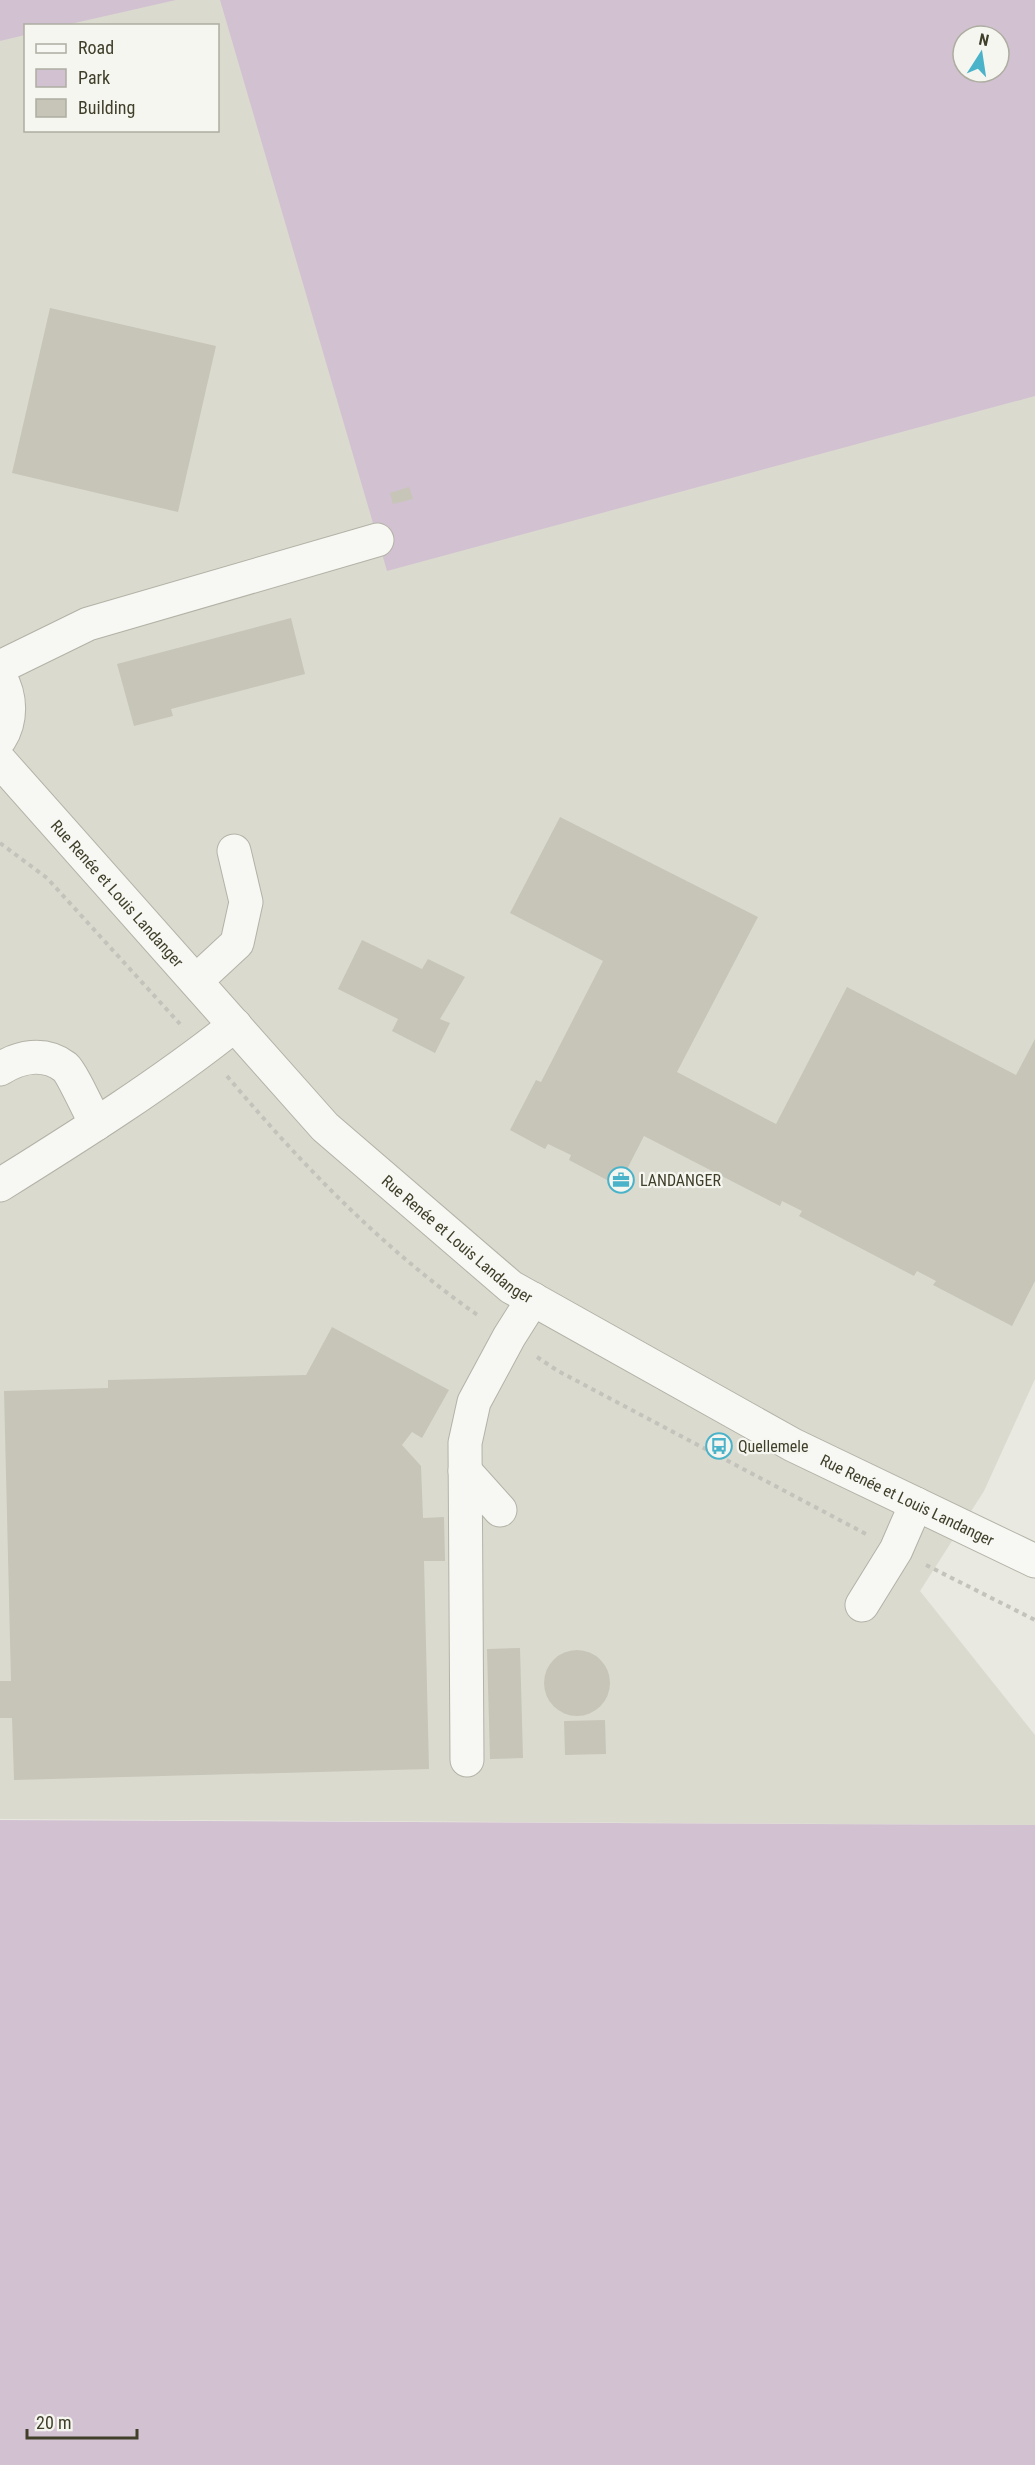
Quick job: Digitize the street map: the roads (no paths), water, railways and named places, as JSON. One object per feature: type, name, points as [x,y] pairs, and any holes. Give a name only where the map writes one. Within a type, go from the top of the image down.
[{"type":"street","points":[[0,666],[88,624],[377,540]]},
{"type":"street","points":[[0,677],[6,688],[9,711],[0,739]]},
{"type":"street","name":"Rue Renée et Louis Landanger","points":[[0,761],[325,1127],[511,1287],[793,1445],[1035,1561]]},
{"type":"street","points":[[196,981],[237,942],[246,902],[234,851]]},
{"type":"street","points":[[0,1185],[96,1124],[204,1050],[235,1025]]},
{"type":"street","points":[[0,1069],[18,1058],[41,1057],[66,1067],[96,1124]]},
{"type":"street","points":[[467,1760],[465,1443],[474,1402],[509,1337],[533,1299]]},
{"type":"street","points":[[465,1471],[500,1510]]},
{"type":"street","points":[[862,1605],[896,1550],[916,1504]]},
{"type":"place","name":"LANDANGER","points":[[621,1180]]},
{"type":"place","name":"Quellemele","points":[[719,1446]]}]
